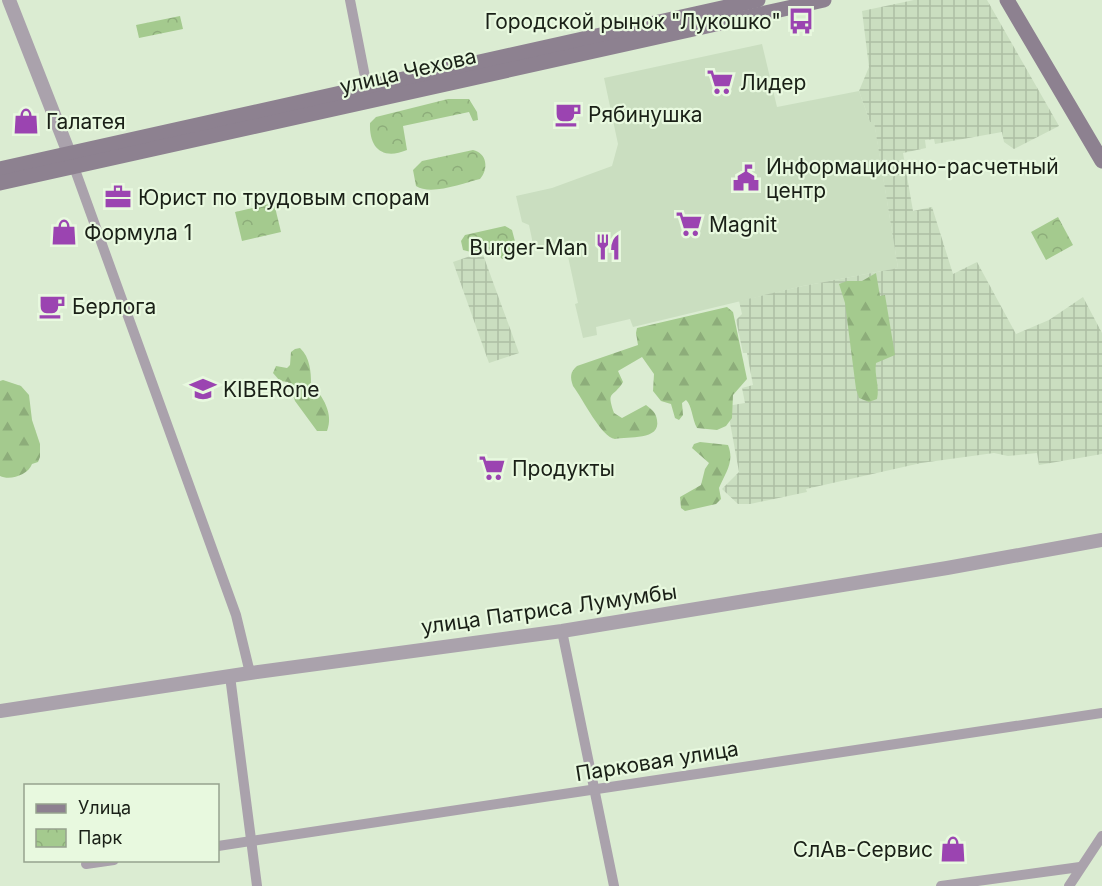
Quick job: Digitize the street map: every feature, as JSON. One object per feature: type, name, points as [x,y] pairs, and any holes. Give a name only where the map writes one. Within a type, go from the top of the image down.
[{"type":"main road","name":"улица Чехова","points":[[369,94],[758,0]]},
{"type":"main road","name":"улица Чехова","points":[[0,169],[71,160],[369,94],[824,0]]},
{"type":"main road","points":[[1007,0],[1102,161]]},
{"type":"main road","points":[[1016,0],[1060,87]]},
{"type":"main road","name":"улица Чехова","points":[[0,183],[71,160]]},
{"type":"street","points":[[9,0],[71,160],[236,615],[250,672]]},
{"type":"street","points":[[350,0],[369,94]]},
{"type":"street","name":"улица Патриса Лумумбы","points":[[0,711],[250,672],[562,631],[1102,540]]},
{"type":"street","points":[[562,631],[614,886]]},
{"type":"street","points":[[230,676],[257,886]]},
{"type":"street","name":"Парковая улица","points":[[219,846],[1102,713]]},
{"type":"street","points":[[1069,886],[1102,836]]},
{"type":"street","points":[[86,864],[105,862]]},
{"type":"street","points":[[941,886],[1080,867]]},
{"type":"shaded area","points":[[914,0],[987,0],[1059,126],[1014,149],[1004,142],[1002,132],[935,144],[934,139],[925,140],[926,148],[903,153],[913,211],[932,207],[953,274],[977,262],[1016,334],[1049,320],[1083,297],[1102,333],[1102,454],[1039,465],[1037,453],[1008,456],[994,453],[921,463],[806,489],[807,492],[750,504],[738,504],[722,489],[739,472],[727,406],[745,403],[742,388],[753,385],[747,353],[743,353],[736,320],[742,314],[739,301],[898,268],[874,122],[870,122],[859,91],[869,67],[862,11]]},
{"type":"shaded area","name":"Городской рынок \"Лукошко\"","points":[[762,44],[777,107],[859,91],[870,122],[874,121],[898,268],[803,286],[633,327],[630,319],[596,327],[597,335],[583,338],[566,247],[548,250],[533,244],[529,225],[522,222],[516,196],[552,188],[612,166],[618,144],[604,78]]},
{"type":"shaded area","points":[[482,252],[519,353],[489,363],[453,262]]},
{"type":"green space","points":[[180,16],[183,29],[139,38],[136,25]]},
{"type":"green space","points":[[448,99],[469,99],[477,112],[478,120],[473,121],[469,112],[403,126],[407,150],[391,154],[384,153],[375,146],[370,132],[370,123],[376,117]]},
{"type":"green space","points":[[473,150],[481,154],[485,162],[485,171],[480,179],[430,190],[416,186],[413,170],[422,161]]},
{"type":"green space","points":[[274,203],[281,232],[242,241],[235,212]]},
{"type":"green space","points":[[1058,217],[1073,245],[1046,260],[1031,232]]},
{"type":"green space","points":[[505,226],[512,230],[517,249],[515,257],[509,260],[502,259],[495,250],[471,252],[463,250],[461,241],[465,235]]},
{"type":"green space","points":[[876,273],[880,296],[885,295],[895,355],[876,363],[877,399],[869,402],[859,398],[856,389],[845,303],[839,284],[847,281],[862,281]]},
{"type":"green space","points":[[727,307],[733,312],[747,379],[733,395],[732,418],[726,426],[717,430],[697,428],[690,405],[686,400],[682,403],[683,415],[679,420],[675,418],[671,404],[661,401],[653,391],[654,374],[642,357],[618,371],[623,382],[611,397],[612,405],[614,413],[622,418],[646,405],[656,415],[657,427],[649,434],[642,436],[615,439],[604,432],[573,386],[571,375],[573,370],[577,366],[638,345],[637,328]]},
{"type":"green space","points":[[300,348],[308,360],[311,384],[320,394],[328,412],[327,431],[317,431],[295,401],[288,382],[280,381],[273,373],[276,366],[287,368],[290,365],[291,352]]},
{"type":"green space","points":[[0,381],[21,386],[29,395],[32,420],[40,444],[38,462],[32,464],[23,474],[9,478],[0,476]]},
{"type":"green space","points":[[700,442],[728,445],[730,462],[719,488],[721,499],[716,504],[685,511],[681,508],[680,497],[701,485],[709,463],[692,448],[694,444]]},
{"type":"place","name":"Городской рынок \"Лукошко\"","points":[[801,21]]},
{"type":"place","name":"Лидер","points":[[720,82]]},
{"type":"place","name":"Рябинушка","points":[[568,114]]},
{"type":"place","name":"Галатея","points":[[26,121]]},
{"type":"place","name":"Информационно-расчетный центр","points":[[746,178]]},
{"type":"place","name":"Юрист по трудовым спорам","points":[[118,197]]},
{"type":"place","name":"Magnit","points":[[689,224]]},
{"type":"place","name":"Формула 1","points":[[64,232]]},
{"type":"place","name":"Burger-Man","points":[[608,247]]},
{"type":"place","name":"Берлога","points":[[52,306]]},
{"type":"place","name":"KIBERone","points":[[203,389]]},
{"type":"place","name":"Продукты","points":[[492,468]]},
{"type":"place","name":"СлАв-Сервис","points":[[953,849]]}]
